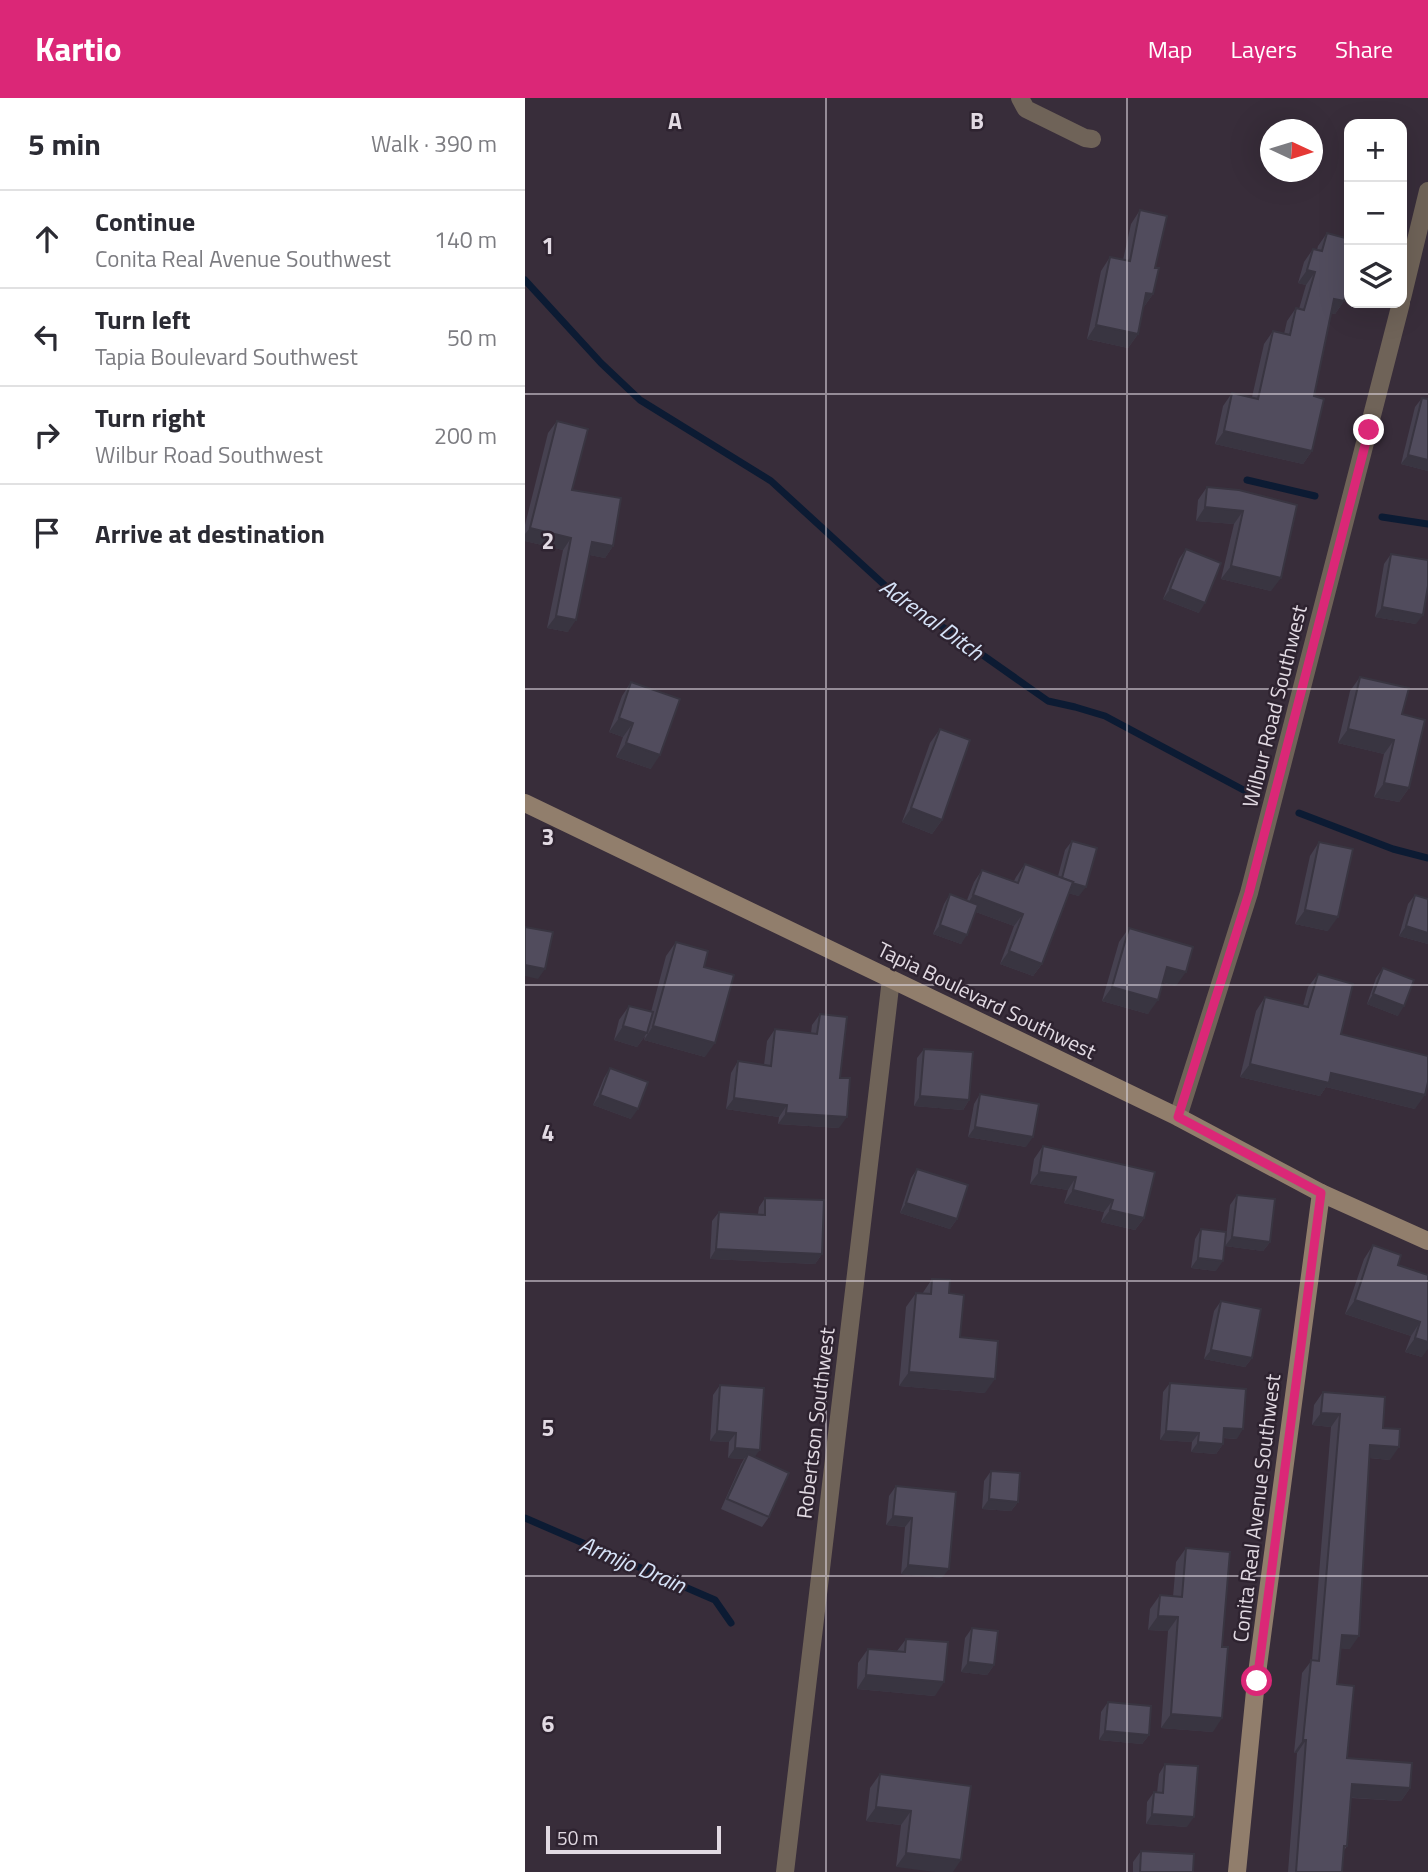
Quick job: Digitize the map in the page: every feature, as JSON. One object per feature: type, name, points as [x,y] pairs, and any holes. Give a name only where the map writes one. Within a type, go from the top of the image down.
[{"type":"street","points":[[1020,98],[1026,109],[1091,139]]},
{"type":"street","name":"Wilbur Road Southwest","points":[[1407,276],[1428,191]]},
{"type":"street","name":"Wilbur Road Southwest","points":[[1178,1117],[1249,893],[1399,308]]},
{"type":"street","name":"Tapia Boulevard Southwest","points":[[525,803],[1178,1117],[1321,1193],[1428,1241]]},
{"type":"street","name":"Robertson Southwest","points":[[785,1872],[891,979]]},
{"type":"street","name":"Conita Real Avenue Southwest","points":[[1237,1872],[1257,1681],[1321,1193]]},
{"type":"building","points":[[1140,210],[1167,216],[1155,268],[1159,268],[1153,294],[1146,293],[1138,334],[1096,325],[1110,257],[1130,261]]},
{"type":"building","points":[[1327,233],[1344,238],[1344,301],[1334,299],[1314,396],[1324,399],[1312,451],[1224,431],[1232,393],[1258,399],[1273,331],[1290,335],[1296,308],[1304,310],[1315,272],[1307,270],[1313,249],[1322,251]]},
{"type":"building","points":[[1422,398],[1428,399],[1428,460],[1408,455]]},
{"type":"building","points":[[557,421],[588,429],[572,490],[621,498],[613,546],[592,542],[576,620],[556,616],[571,538],[530,528]]},
{"type":"building","points":[[1207,487],[1239,490],[1297,505],[1281,578],[1231,566],[1243,511],[1205,507]]},
{"type":"building","points":[[1186,549],[1221,563],[1205,603],[1170,589]]},
{"type":"building","points":[[1391,554],[1428,560],[1428,586],[1423,615],[1382,607]]},
{"type":"building","points":[[1360,677],[1409,688],[1402,714],[1425,720],[1409,788],[1384,783],[1394,740],[1348,729]]},
{"type":"building","points":[[631,682],[680,699],[660,755],[626,743],[633,723],[619,718]]},
{"type":"building","points":[[940,729],[970,740],[942,820],[911,808]]},
{"type":"building","points":[[1072,841],[1097,848],[1086,887],[1062,878]]},
{"type":"building","points":[[1319,842],[1353,849],[1338,917],[1305,910]]},
{"type":"building","points":[[1025,864],[1073,882],[1042,964],[1009,951],[1023,914],[973,895],[982,870],[1018,883]]},
{"type":"building","points":[[950,894],[978,905],[967,935],[940,925]]},
{"type":"building","points":[[1415,895],[1428,899],[1428,933],[1406,926]]},
{"type":"building","points":[[525,927],[553,932],[545,969],[525,965]]},
{"type":"building","points":[[1129,928],[1193,947],[1186,972],[1167,967],[1158,1000],[1112,987]]},
{"type":"building","points":[[676,942],[708,951],[704,967],[734,975],[715,1043],[653,1026]]},
{"type":"building","points":[[1383,968],[1414,980],[1404,1006],[1373,994]]},
{"type":"building","points":[[1318,974],[1353,984],[1341,1034],[1428,1056],[1425,1095],[1331,1073],[1329,1083],[1250,1064],[1265,997],[1308,1007]]},
{"type":"building","points":[[629,1006],[653,1012],[647,1033],[623,1026]]},
{"type":"building","points":[[820,1014],[847,1017],[840,1078],[850,1078],[847,1117],[786,1113],[787,1105],[734,1098],[738,1061],[771,1066],[775,1029],[817,1034]]},
{"type":"building","points":[[924,1049],[973,1052],[969,1100],[920,1096]]},
{"type":"building","points":[[610,1068],[648,1082],[638,1109],[600,1095]]},
{"type":"building","points":[[980,1094],[1039,1104],[1033,1137],[975,1127]]},
{"type":"building","points":[[1043,1146],[1155,1172],[1144,1218],[1110,1210],[1113,1200],[1073,1190],[1076,1177],[1039,1172]]},
{"type":"building","points":[[917,1169],[968,1185],[957,1219],[906,1203]]},
{"type":"building","points":[[1237,1195],[1275,1199],[1270,1242],[1232,1237]]},
{"type":"building","points":[[765,1198],[824,1200],[822,1254],[716,1249],[719,1212],[765,1215]]},
{"type":"building","points":[[1201,1229],[1226,1232],[1223,1261],[1198,1258]]},
{"type":"building","points":[[1373,1245],[1401,1255],[1398,1265],[1428,1275],[1428,1342],[1415,1338],[1420,1322],[1355,1300]]},
{"type":"building","points":[[932,1279],[950,1280],[949,1293],[964,1295],[960,1337],[998,1341],[995,1379],[909,1372],[916,1293],[931,1294]]},
{"type":"building","points":[[1221,1301],[1261,1309],[1252,1358],[1211,1350]]},
{"type":"building","points":[[1170,1383],[1246,1389],[1243,1429],[1224,1428],[1223,1444],[1198,1442],[1199,1433],[1166,1431]]},
{"type":"building","points":[[720,1385],[764,1388],[760,1450],[735,1448],[736,1433],[717,1431]]},
{"type":"building","points":[[1323,1392],[1385,1397],[1383,1428],[1400,1429],[1399,1447],[1370,1445],[1359,1636],[1342,1635],[1337,1684],[1354,1686],[1347,1758],[1412,1763],[1410,1788],[1352,1784],[1342,1872],[1296,1872],[1306,1740],[1303,1740],[1311,1660],[1319,1661],[1340,1414],[1321,1413]]},
{"type":"building","points":[[748,1454],[789,1473],[769,1517],[727,1499]]},
{"type":"building","points":[[991,1471],[1020,1473],[1018,1502],[989,1499]]},
{"type":"building","points":[[896,1486],[956,1492],[949,1569],[908,1565],[912,1518],[893,1516]]},
{"type":"building","points":[[1186,1548],[1230,1552],[1222,1647],[1228,1647],[1222,1718],[1171,1714],[1178,1617],[1158,1616],[1160,1595],[1182,1597]]},
{"type":"building","points":[[972,1628],[998,1631],[994,1665],[968,1662]]},
{"type":"building","points":[[906,1639],[948,1642],[944,1682],[866,1675],[868,1649],[905,1652]]},
{"type":"building","points":[[1108,1702],[1151,1706],[1149,1735],[1105,1731]]},
{"type":"building","points":[[1165,1764],[1198,1766],[1194,1817],[1152,1814],[1154,1792],[1163,1793]]},
{"type":"building","points":[[880,1774],[971,1786],[961,1860],[906,1853],[911,1811],[876,1807]]},
{"type":"building","points":[[1141,1851],[1194,1854],[1193,1872],[1140,1872]]},
{"type":"waterway","name":"Adrenal Ditch","points":[[525,280],[601,363],[640,400],[771,481],[903,602],[1048,701],[1105,716],[1251,794]]},
{"type":"waterway","points":[[1247,480],[1315,496]]},
{"type":"waterway","points":[[1382,517],[1428,524]]},
{"type":"waterway","name":"Adrenal Ditch","points":[[1299,813],[1393,849],[1428,858]]},
{"type":"waterway","name":"Armijo Drain","points":[[525,1518],[715,1600],[731,1623]]},
{"type":"route","points":[[1257,1681],[1321,1193],[1178,1117],[1249,893],[1369,430]]}]
